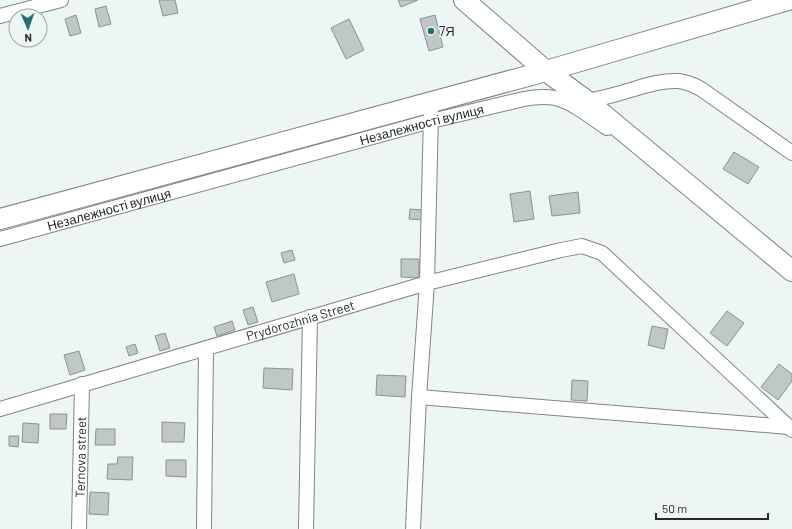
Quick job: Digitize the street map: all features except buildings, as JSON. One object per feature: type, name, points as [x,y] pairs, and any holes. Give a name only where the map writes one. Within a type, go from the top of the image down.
[{"type":"main road","points":[[464,0],[546,71],[587,101],[621,129]]},
{"type":"main road","points":[[0,219],[431,111],[546,71],[788,0]]},
{"type":"street","points":[[0,16],[61,0]]},
{"type":"street","points":[[587,101],[652,84],[678,81],[690,84],[702,89],[792,153]]},
{"type":"street","name":"Незалежності вулиця","points":[[0,239],[431,111],[536,97],[548,97],[571,104],[616,134],[621,129]]},
{"type":"street","points":[[413,529],[419,397],[427,283],[431,111]]},
{"type":"street","points":[[621,129],[792,270]]},
{"type":"street","name":"Prydorozhnia Street","points":[[0,409],[427,283],[582,246],[602,253],[790,428]]},
{"type":"street","points":[[306,529],[310,317]]},
{"type":"street","points":[[204,529],[206,348]]},
{"type":"street","name":"Ternova street","points":[[79,529],[82,384]]},
{"type":"street","points":[[419,397],[790,428]]},
{"type":"place","name":"7Я","points":[[431,31]]}]
